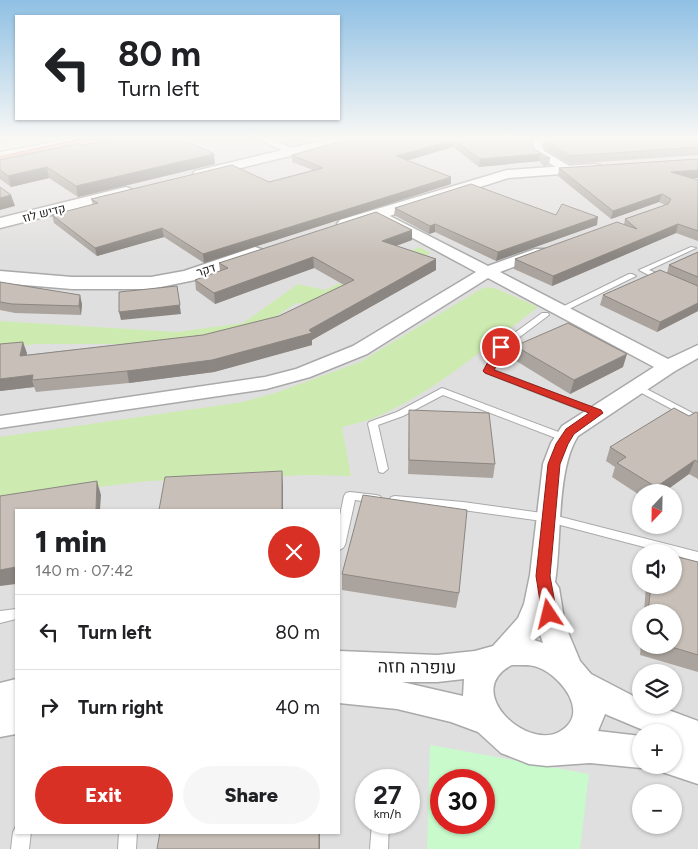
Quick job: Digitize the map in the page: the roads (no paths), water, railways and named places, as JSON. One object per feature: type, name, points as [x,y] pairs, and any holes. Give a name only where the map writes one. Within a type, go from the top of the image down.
[{"type":"street","points":[[333,228],[498,177]]},
{"type":"street","name":"קדיש לוז","points":[[0,224],[141,188]]},
{"type":"street","points":[[377,214],[488,272],[553,312],[668,366]]},
{"type":"street","name":"דקר","points":[[0,277],[72,283],[151,283],[188,276],[271,248]]},
{"type":"street","points":[[0,422],[266,383],[303,373],[360,350],[488,272],[552,248]]},
{"type":"street","points":[[632,751],[594,747],[565,747],[546,750],[526,748],[509,740],[488,721],[483,713],[478,697],[478,682],[484,669],[530,625],[538,604],[543,576],[554,464],[570,431],[668,366],[698,351]]},
{"type":"street","points":[[543,576],[551,625],[589,705],[588,722],[579,736],[565,747]]},
{"type":"street","points":[[498,657],[524,651],[540,653],[558,661],[574,676],[624,708],[698,737]]},
{"type":"street","name":"עופרה חזה","points":[[340,664],[415,670],[445,670],[472,666],[498,657]]},
{"type":"street","name":"עופרה חזה","points":[[340,689],[409,696],[464,710],[488,721]]},
{"type":"street","points":[[0,697],[15,693]]},
{"type":"street","points":[[0,722],[15,718]]},
{"type":"street","points":[[682,762],[698,767]]},
{"type":"lane","points":[[674,284],[643,270],[693,248]]},
{"type":"lane","points":[[597,413],[489,371],[501,347],[553,312],[632,276]]},
{"type":"lane","points":[[637,387],[698,420]]},
{"type":"lane","points":[[383,469],[373,424],[400,414],[442,391],[566,438]]},
{"type":"lane","points":[[340,541],[350,496],[463,506],[549,518],[698,557]]},
{"type":"lane","points":[[0,617],[15,614]]},
{"type":"lane","points":[[20,849],[22,834]]},
{"type":"lane","points":[[127,849],[128,834]]},
{"type":"lane","points":[[379,849],[380,834]]}]
